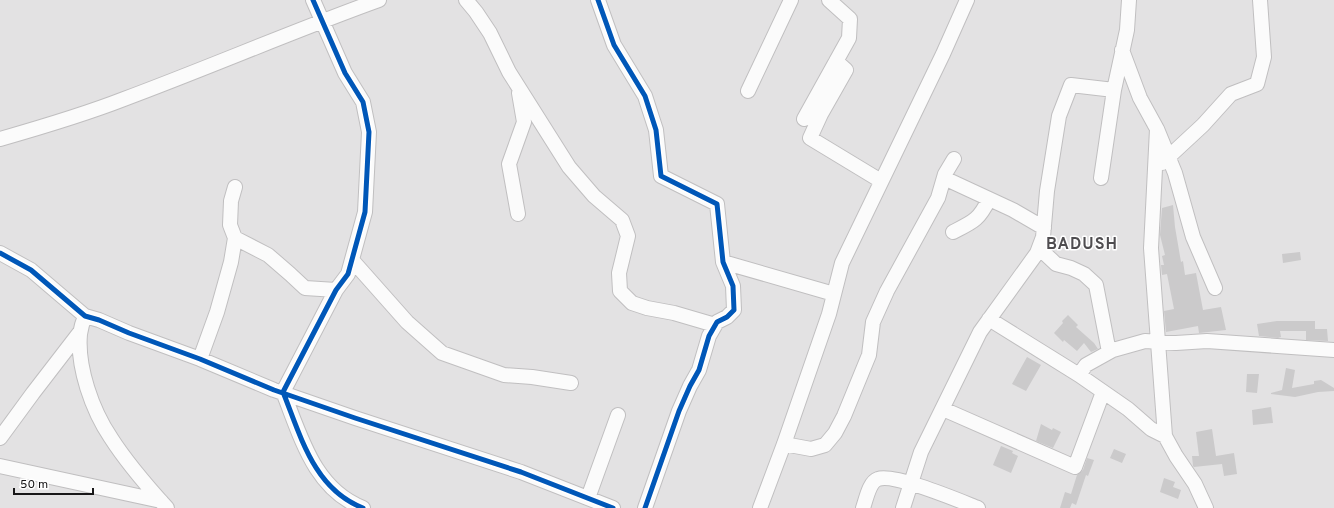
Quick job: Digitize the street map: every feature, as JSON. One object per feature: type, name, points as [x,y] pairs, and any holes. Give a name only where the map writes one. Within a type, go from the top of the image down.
[{"type":"street","points":[[314,0],[345,74],[363,102],[369,132],[365,212],[348,274],[336,290],[283,392],[306,451],[320,476],[334,490],[354,504],[363,508]]},
{"type":"street","points":[[0,139],[84,114],[379,0]]},
{"type":"street","points":[[466,0],[490,33],[509,72],[569,166],[594,196],[622,220],[628,236],[619,273],[620,291],[632,303],[715,325]]},
{"type":"street","points":[[598,0],[614,45],[645,96],[656,130],[662,176],[717,204],[723,262],[733,286],[734,310],[728,317],[717,322],[709,336],[699,370],[679,411],[645,508]]},
{"type":"street","points":[[748,91],[791,0]]},
{"type":"street","points":[[760,508],[829,314],[842,263],[943,54],[967,0]]},
{"type":"street","points":[[1101,178],[1114,90],[1127,30],[1129,0]]},
{"type":"street","points":[[1155,169],[1203,125],[1231,94],[1256,84],[1264,57],[1260,0]]},
{"type":"street","points":[[804,119],[849,38],[850,19],[833,1]]},
{"type":"street","points":[[1122,50],[1140,98],[1157,129],[1175,173],[1193,236],[1215,288]]},
{"type":"street","points":[[836,61],[846,70],[821,114],[810,138],[881,181]]},
{"type":"street","points":[[903,508],[921,452],[980,332],[1037,253],[1039,248],[1043,237],[1047,191],[1059,116],[1071,85],[1114,90]]},
{"type":"street","points":[[518,86],[524,122],[509,164],[518,214]]},
{"type":"street","points":[[1157,129],[1152,248],[1165,436],[1176,456],[1195,484],[1206,508]]},
{"type":"street","points":[[784,444],[811,449],[825,445],[835,433],[844,416],[869,355],[873,322],[887,291],[938,198],[944,178],[954,159]]},
{"type":"street","points":[[944,178],[1014,210],[1044,228]]},
{"type":"street","points":[[200,359],[217,312],[231,262],[234,238],[230,225],[231,201],[235,187]]},
{"type":"street","points":[[953,232],[972,223],[983,211],[989,199]]},
{"type":"street","points":[[234,238],[268,255],[305,288],[336,290]]},
{"type":"street","points":[[1039,248],[1056,264],[1071,268],[1084,274],[1096,285],[1109,352]]},
{"type":"street","points":[[0,253],[31,270],[85,316],[200,359],[274,390],[521,472],[613,508]]},
{"type":"street","points":[[352,260],[407,322],[442,353],[504,375],[532,377],[571,383]]},
{"type":"street","points":[[723,262],[834,294]]},
{"type":"street","points":[[85,316],[80,332],[80,349],[84,378],[95,409],[110,438],[164,505]]},
{"type":"street","points":[[989,319],[1079,375],[1128,409],[1151,429],[1165,436]]},
{"type":"street","points":[[0,438],[80,332]]},
{"type":"street","points":[[1079,375],[1086,365],[1109,352],[1145,341],[1176,343],[1207,341],[1334,350]]},
{"type":"street","points":[[943,408],[1075,467],[1103,392]]},
{"type":"street","points":[[588,498],[618,415]]},
{"type":"street","points":[[0,466],[164,505]]},
{"type":"street","points":[[863,508],[872,486],[877,479],[885,478],[911,483],[978,508]]},
{"type":"building","points":[[1173,205],[1181,262],[1183,261],[1185,275],[1196,273],[1203,310],[1221,307],[1226,330],[1199,333],[1198,326],[1166,332],[1164,311],[1174,309],[1167,274],[1162,275],[1161,265],[1164,265],[1162,256],[1165,255],[1160,235],[1162,208]]},
{"type":"building","points":[[1300,252],[1301,260],[1283,263],[1282,254]]},
{"type":"building","points":[[1068,315],[1078,325],[1076,327],[1094,343],[1098,349],[1091,352],[1084,343],[1077,351],[1064,340],[1063,342],[1054,333]]},
{"type":"building","points":[[1277,321],[1315,321],[1315,329],[1327,329],[1328,341],[1306,340],[1306,331],[1280,331],[1281,337],[1278,338],[1259,336],[1257,324]]},
{"type":"building","points":[[1027,357],[1041,365],[1026,391],[1012,384]]},
{"type":"building","points":[[1286,368],[1295,370],[1292,388],[1314,384],[1314,381],[1321,380],[1334,388],[1334,391],[1318,392],[1295,397],[1271,394],[1282,390]]},
{"type":"building","points":[[1247,374],[1259,374],[1257,393],[1246,392]]},
{"type":"building","points":[[1271,407],[1273,423],[1253,425],[1252,410]]},
{"type":"building","points":[[1041,424],[1052,430],[1053,428],[1061,432],[1053,448],[1036,441]]},
{"type":"building","points":[[1212,429],[1216,456],[1234,453],[1237,474],[1224,476],[1222,464],[1193,466],[1192,456],[1199,456],[1196,432]]},
{"type":"building","points":[[1001,446],[1013,451],[1012,453],[1018,456],[1011,473],[993,465]]},
{"type":"building","points":[[1114,449],[1126,454],[1122,463],[1110,458]]},
{"type":"building","points":[[1087,458],[1094,460],[1088,476],[1086,475],[1076,505],[1072,503],[1070,508],[1060,508],[1065,492],[1071,494],[1077,475],[1083,470]]},
{"type":"building","points":[[1164,478],[1175,482],[1173,487],[1181,490],[1178,499],[1160,492]]},
{"type":"cycle path","points":[[313,0],[345,73],[363,102],[369,132],[365,212],[348,274],[336,290],[283,392],[303,443],[311,460],[321,475],[332,488],[346,499],[363,508]]},
{"type":"cycle path","points":[[598,0],[614,45],[645,96],[656,130],[661,176],[717,204],[723,262],[733,286],[734,310],[727,317],[717,322],[709,336],[699,370],[679,411],[645,508]]},
{"type":"cycle path","points":[[0,253],[31,270],[85,316],[200,359],[274,390],[521,472],[613,508]]},
{"type":"district","name":"BADUSH","points":[[1082,245]]}]
